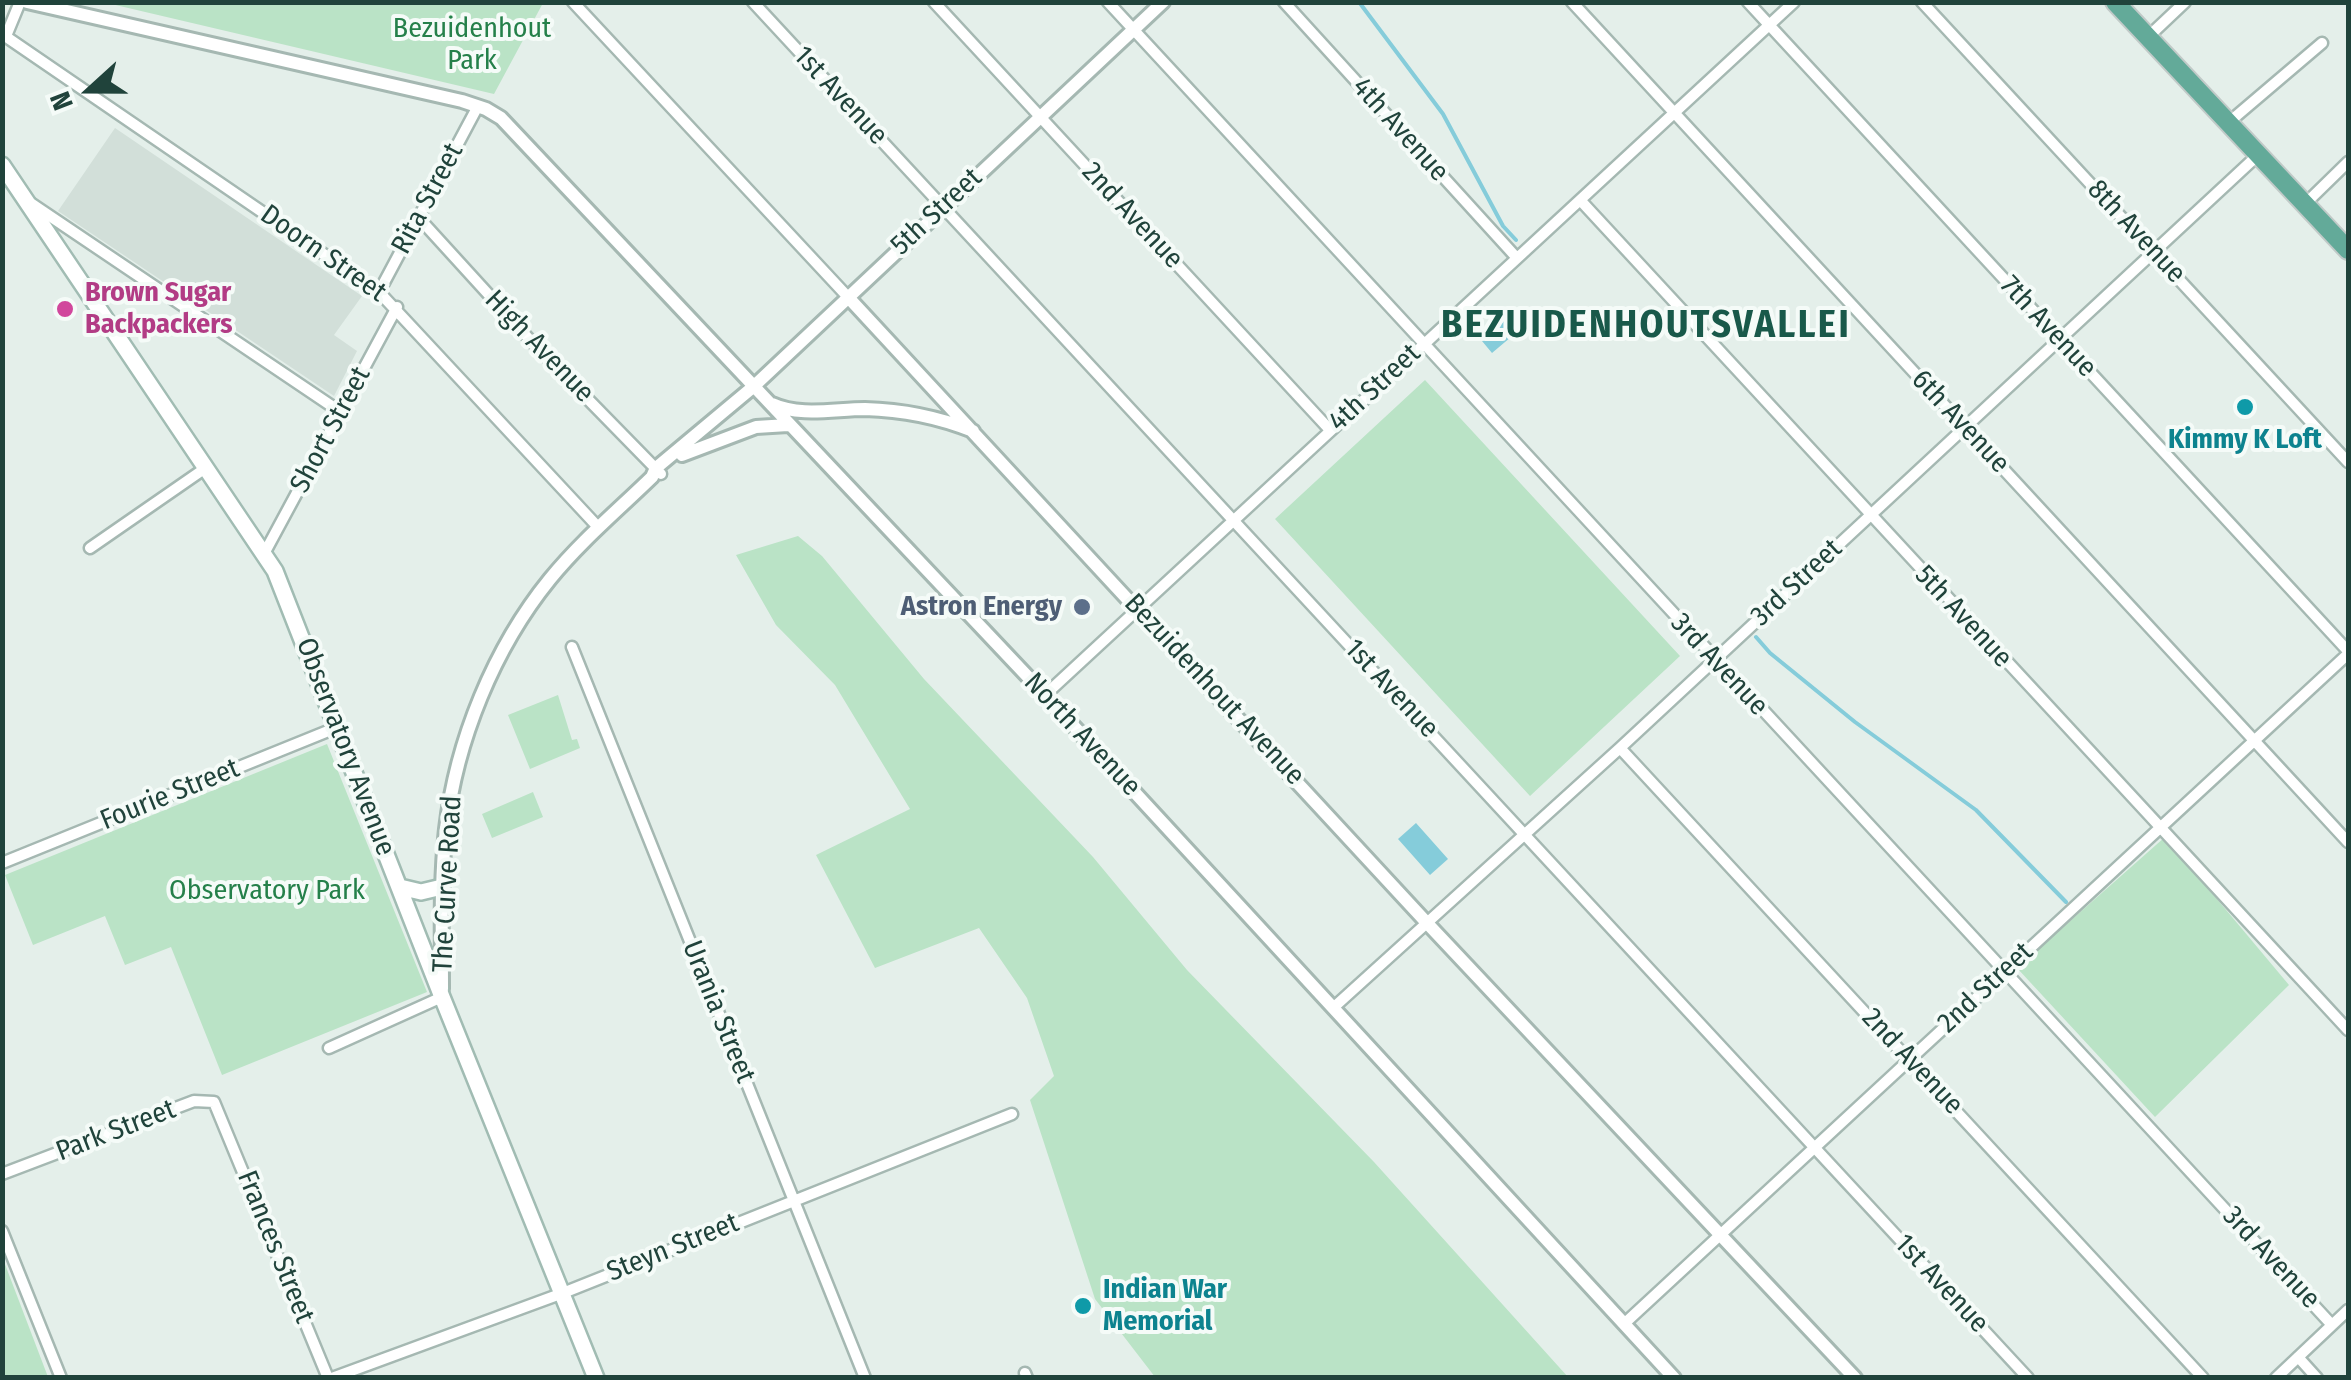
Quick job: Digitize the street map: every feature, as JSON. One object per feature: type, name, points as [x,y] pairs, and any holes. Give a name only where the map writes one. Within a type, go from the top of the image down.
[{"type":"main road","points":[[2114,2],[2348,250]]},
{"type":"main road","name":"Observatory Avenue","points":[[2,164],[207,466],[279,580],[596,1378]]},
{"type":"main road","points":[[400,888],[422,892],[442,887]]},
{"type":"street","points":[[4,34],[23,2],[478,106]]},
{"type":"street","name":"Bezuidenhout Avenue","points":[[573,2],[1427,924],[1856,1378]]},
{"type":"street","name":"1st Avenue","points":[[753,2],[2028,1378]]},
{"type":"street","name":"2nd Avenue","points":[[934,2],[1330,430]]},
{"type":"street","name":"3rd Avenue","points":[[1108,2],[2332,1325]]},
{"type":"street","name":"5th Street","points":[[656,473],[701,428],[753,387],[1163,2]]},
{"type":"street","name":"4th Avenue","points":[[1284,2],[1516,257]]},
{"type":"street","name":"6th Avenue","points":[[1572,2],[2348,842]]},
{"type":"street","name":"7th Avenue","points":[[1748,2],[2348,653]]},
{"type":"street","name":"4th Street","points":[[1045,695],[1794,2]]},
{"type":"street","name":"8th Avenue","points":[[1922,2],[2348,462]]},
{"type":"street","points":[[2148,37],[2185,2]]},
{"type":"street","name":"Doorn Street","points":[[4,34],[380,292],[598,526]]},
{"type":"street","points":[[2228,124],[2322,43]]},
{"type":"street","name":"Rita Street","points":[[380,292],[478,106]]},
{"type":"street","name":"North Avenue","points":[[478,106],[508,124],[1045,695],[1674,1378]]},
{"type":"street","name":"3rd Street","points":[[1333,1008],[1620,748],[2258,154]]},
{"type":"street","points":[[2304,205],[2348,162]]},
{"type":"street","points":[[27,200],[342,413]]},
{"type":"street","name":"5th Avenue","points":[[1581,201],[2348,1030]]},
{"type":"street","name":"High Avenue","points":[[418,217],[656,473]]},
{"type":"street","name":"Short Street","points":[[264,552],[397,307]]},
{"type":"street","points":[[765,400],[788,410],[920,414],[975,432]]},
{"type":"street","points":[[800,438],[800,425],[807,411]]},
{"type":"street","name":"5th Street","points":[[656,473],[682,455],[707,432],[712,422]]},
{"type":"street","points":[[682,455],[756,427],[788,425]]},
{"type":"street","points":[[90,548],[207,466]]},
{"type":"street","name":"The Curve Road","points":[[442,997],[442,887],[450,800],[481,698],[538,595],[598,526],[656,473]]},
{"type":"street","name":"Urania Street","points":[[572,647],[865,1378]]},
{"type":"street","name":"2nd Street","points":[[1625,1324],[2348,653]]},
{"type":"street","name":"Fourie Street","points":[[2,863],[338,726]]},
{"type":"street","name":"2nd Avenue","points":[[1620,748],[2203,1378]]},
{"type":"street","points":[[328,1048],[442,997]]},
{"type":"street","name":"Park Street","points":[[2,1174],[194,1101],[214,1102],[222,1116]]},
{"type":"street","name":"Steyn Street","points":[[330,1378],[563,1292],[1012,1114]]},
{"type":"street","name":"Frances Street","points":[[222,1116],[330,1378]]},
{"type":"street","points":[[2,1231],[62,1378]]},
{"type":"street","points":[[2276,1378],[2348,1310]]},
{"type":"street","points":[[2298,1357],[2317,1378]]},
{"type":"shaded area","points":[[115,128],[362,296],[334,335],[357,351],[334,396],[58,211]]},
{"type":"green space","name":"Bezuidenhout Park","points":[[543,2],[494,94],[107,3]]},
{"type":"green space","points":[[1425,380],[1680,656],[1530,796],[1275,519]]},
{"type":"green space","points":[[798,536],[822,556],[924,679],[1093,857],[1187,970],[1374,1162],[1568,1377],[1155,1377],[1095,1299],[1030,1100],[1054,1076],[1027,998],[979,928],[875,968],[816,855],[910,809],[835,685],[776,625],[736,555]]},
{"type":"green space","points":[[558,695],[572,740],[577,739],[580,748],[530,769],[508,715]]},
{"type":"green space","name":"Observatory Park","points":[[327,744],[427,992],[222,1075],[171,947],[125,965],[105,916],[33,945],[5,875]]},
{"type":"green space","points":[[533,792],[543,817],[492,838],[482,814]]},
{"type":"green space","points":[[2165,837],[2289,985],[2155,1117],[2017,968]]},
{"type":"green space","points":[[3,1259],[48,1377],[3,1377]]},
{"type":"water","points":[[1513,313],[1524,326],[1492,353],[1482,341]]},
{"type":"water","points":[[1416,823],[1448,859],[1430,875],[1398,839]]},
{"type":"waterway","points":[[1359,2],[1443,114],[1503,226],[1516,240]]},
{"type":"waterway","points":[[1756,637],[1770,653],[1855,722],[1976,810],[2066,902]]},
{"type":"place","name":"Brown Sugar Backpackers","points":[[65,309]]},
{"type":"place","name":"Kimmy K Loft","points":[[2245,407]]},
{"type":"place","name":"Astron Energy","points":[[1082,607]]},
{"type":"place","name":"Indian War Memorial","points":[[1083,1306]]},
{"type":"district","name":"BEZUIDENHOUTSVALLEI","points":[[1646,326]]}]
